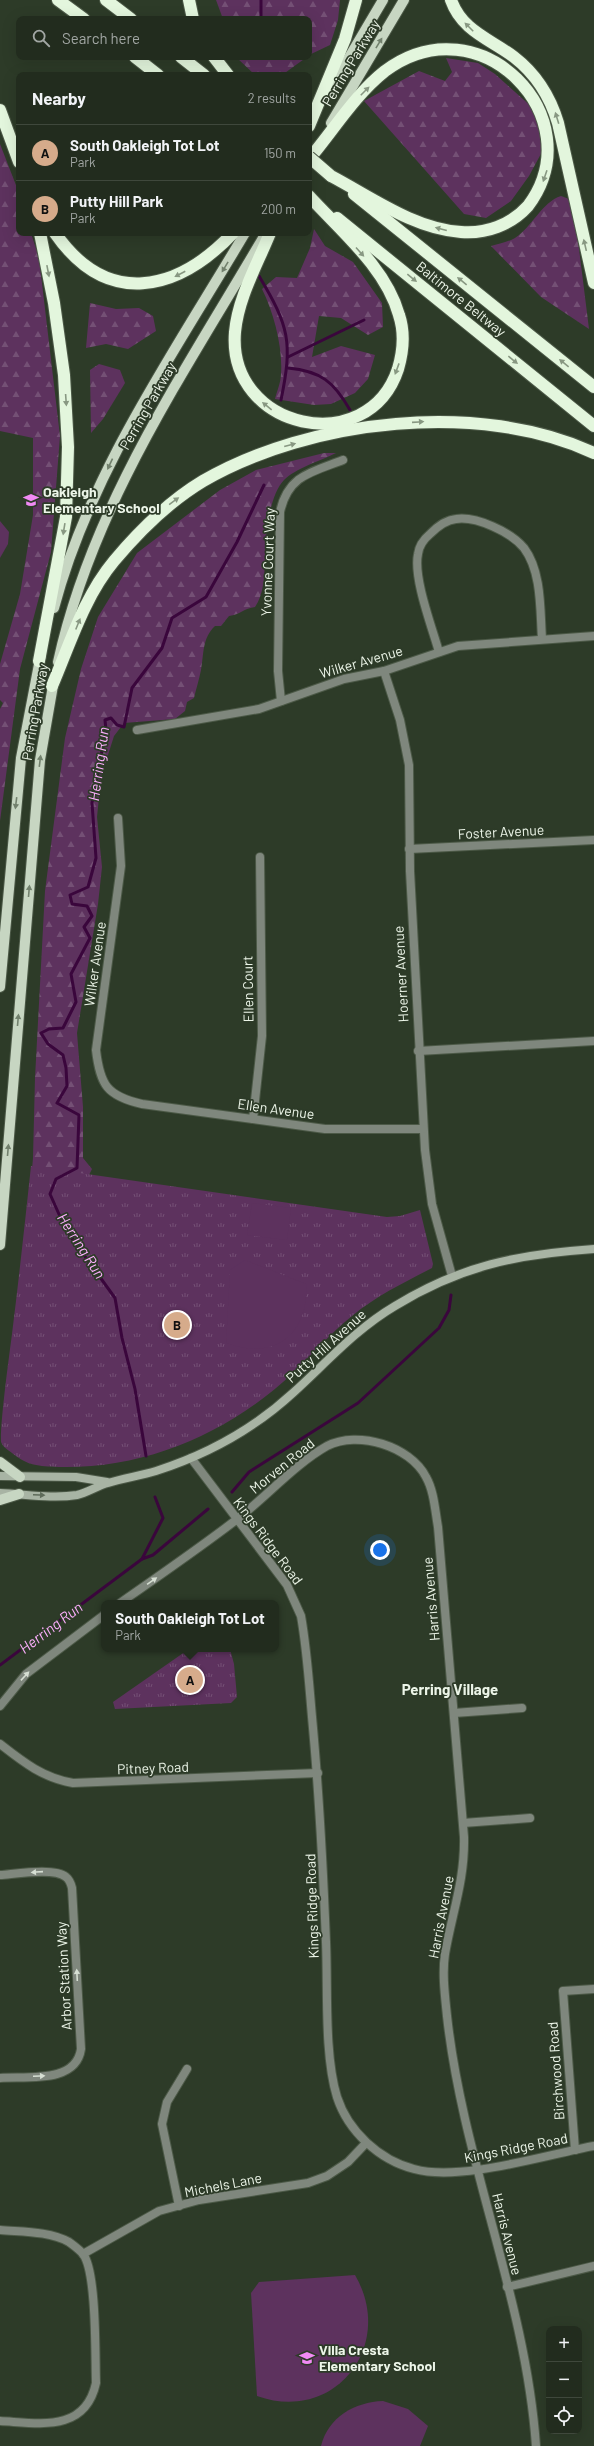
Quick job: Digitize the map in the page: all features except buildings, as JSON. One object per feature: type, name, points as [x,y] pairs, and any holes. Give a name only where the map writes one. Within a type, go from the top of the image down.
[{"type":"highway","points":[[58,0],[80,16]]},
{"type":"highway","points":[[106,0],[127,16]]},
{"type":"highway","points":[[189,0],[192,16]]},
{"type":"highway","points":[[312,119],[345,39],[356,0]]},
{"type":"highway","points":[[451,0],[460,17],[469,28],[528,69],[550,98],[558,123],[594,283]]},
{"type":"highway","points":[[312,156],[358,98],[384,72],[417,53],[446,47],[474,50],[491,56],[517,74],[539,102],[550,136],[549,162],[546,175],[534,199],[513,219],[488,230],[462,232],[434,227],[404,216],[331,176]]},
{"type":"highway","points":[[139,60],[154,72]]},
{"type":"highway","points":[[185,60],[200,72]]},
{"type":"highway","points":[[216,60],[226,72]]},
{"type":"highway","points":[[0,110],[16,154]]},
{"type":"highway","name":"Baltimore Beltway","points":[[312,158],[331,176],[594,387]]},
{"type":"highway","points":[[269,236],[246,290],[237,319],[235,347],[242,373],[254,394],[280,415],[306,423],[333,423],[347,420],[371,406],[389,387],[401,358],[402,328],[395,302],[376,270],[312,198]]},
{"type":"highway","name":"Baltimore Beltway","points":[[312,198],[594,426]]},
{"type":"highway","points":[[39,661],[66,517],[68,446],[63,368],[54,303],[41,236]]},
{"type":"highway","points":[[57,236],[63,245],[90,269],[121,282],[137,284],[155,283],[185,272],[202,262],[229,236]]},
{"type":"highway","points":[[52,686],[85,606],[112,562],[163,509],[182,495],[219,473],[260,454],[338,433],[440,421],[492,424],[515,428],[562,440],[594,452]]},
{"type":"main road","name":"Perring Parkway","points":[[312,121],[383,0]]},
{"type":"main road","name":"Perring Parkway","points":[[312,155],[404,0]]},
{"type":"main road","name":"Perring Parkway","points":[[0,987],[15,808],[29,710],[39,661],[67,567],[87,514],[114,457],[243,236]]},
{"type":"main road","name":"Perring Parkway","points":[[0,1245],[39,767],[52,686],[61,647],[83,575],[114,501],[156,420],[264,236]]},
{"type":"main road","name":"Putty Hill Avenue","points":[[0,1493],[78,1494],[108,1482],[156,1471],[191,1458],[238,1434],[277,1406],[348,1340],[379,1316],[415,1294],[452,1276],[492,1263],[529,1254],[594,1249]]},
{"type":"main road","points":[[0,1462],[20,1476]]},
{"type":"main road","name":"Putty Hill Avenue","points":[[0,1476],[76,1477],[108,1482]]},
{"type":"main road","points":[[0,1500],[19,1494]]},
{"type":"street","name":"Yvonne Court Way","points":[[281,701],[278,672],[282,503],[294,481],[343,460]]},
{"type":"street","points":[[439,652],[424,597],[417,559],[420,545],[426,537],[444,522],[454,519],[477,521],[506,533],[524,549],[536,580],[542,639]]},
{"type":"street","name":"Wilker Avenue","points":[[137,730],[260,709],[344,680],[384,671],[458,646],[481,643],[594,636]]},
{"type":"street","name":"Hoerner Avenue","points":[[384,671],[402,726],[409,765],[409,850],[423,1129],[432,1204],[452,1276]]},
{"type":"street","name":"Wilker Avenue","points":[[118,818],[121,866],[96,1050],[100,1074],[106,1088],[117,1097],[126,1100]]},
{"type":"street","name":"Foster Avenue","points":[[409,850],[594,840]]},
{"type":"street","name":"Ellen Court","points":[[253,1119],[262,1036],[260,857]]},
{"type":"street","points":[[418,1051],[594,1040]]},
{"type":"street","name":"Ellen Avenue","points":[[126,1100],[253,1119],[341,1130],[423,1129]]},
{"type":"street","name":"Morven Road","points":[[124,1600],[236,1520],[308,1460],[329,1446],[350,1441],[372,1442]]},
{"type":"street","name":"Harris Avenue","points":[[372,1442],[391,1447],[411,1459],[420,1467],[430,1487],[438,1526],[464,1851],[462,1882],[445,1954],[444,1973],[447,2015],[456,2081],[529,2376],[536,2446]]},
{"type":"street","name":"Kings Ridge Road","points":[[191,1458],[236,1520],[287,1585],[301,1616],[318,1773],[323,1844],[330,2060],[337,2096],[343,2112],[366,2143],[396,2162],[415,2170],[452,2173],[594,2146]]},
{"type":"street","points":[[0,1706],[26,1674],[101,1617]]},
{"type":"street","points":[[454,1713],[522,1708]]},
{"type":"street","name":"Pitney Road","points":[[0,1744],[41,1774],[56,1780],[73,1783],[318,1773]]},
{"type":"street","points":[[462,1823],[530,1818]]},
{"type":"street","name":"Arbor Station Way","points":[[0,1875],[46,1872],[60,1873],[68,1878],[72,1888],[81,2049],[78,2059],[72,2067],[61,2073],[0,2078]]},
{"type":"street","name":"Birchwood Road","points":[[575,2150],[563,1991],[594,1990]]},
{"type":"street","points":[[179,2206],[162,2124],[167,2102],[187,2069]]},
{"type":"street","name":"Michels Lane","points":[[83,2254],[159,2210],[199,2200],[308,2184],[327,2176],[348,2162],[366,2143]]},
{"type":"street","points":[[0,2230],[40,2233],[70,2243],[83,2254],[89,2270],[92,2289],[96,2383],[93,2397],[85,2408],[68,2419],[54,2424],[0,2422]]},
{"type":"street","points":[[507,2287],[594,2266]]},
{"type":"green space","points":[[216,0],[340,0],[338,20],[330,45],[312,54],[312,16],[222,16]]},
{"type":"green space","points":[[446,58],[478,63],[495,74],[533,108],[543,129],[543,150],[529,176],[511,201],[486,218],[464,214],[364,101],[419,71],[445,81],[452,72]]},
{"type":"green space","points":[[239,60],[303,60],[286,72],[252,72]]},
{"type":"green space","name":"Oakleigh Elementary School","points":[[0,144],[16,185],[16,236],[32,236],[39,258],[60,436],[51,552],[20,669],[0,821],[0,709],[3,703],[0,700],[0,664],[20,594],[33,515],[33,438],[0,431]]},
{"type":"green space","points":[[561,196],[569,199],[578,241],[589,329],[541,297],[491,246],[515,238],[527,228],[548,204]]},
{"type":"green space","points":[[314,229],[325,246],[353,262],[382,303],[383,327],[368,335],[341,318],[319,316],[312,357],[341,346],[375,355],[368,379],[355,393],[331,404],[314,405],[275,399],[281,377],[281,353],[274,320],[262,289],[276,277],[297,278],[310,248]]},
{"type":"green space","points":[[90,303],[116,309],[139,308],[153,316],[156,331],[128,349],[106,344],[86,348]]},
{"type":"green space","points":[[99,364],[120,370],[125,383],[103,419],[91,433],[90,370]]},
{"type":"green space","points":[[324,453],[336,453],[294,472],[284,480],[274,497],[268,519],[264,579],[258,602],[255,607],[229,616],[221,626],[215,626],[211,631],[204,646],[201,670],[194,698],[187,702],[185,711],[175,719],[124,723],[114,736],[101,777],[97,817],[102,867],[98,904],[77,1033],[83,1107],[83,1158],[92,1169],[87,1179],[25,1251],[33,1158],[35,1078],[45,891],[65,738],[81,669],[98,617],[137,553],[220,490],[256,470]]},
{"type":"green space","points":[[0,521],[9,532],[8,544],[0,558]]},
{"type":"green space","points":[[31,1166],[387,1217],[400,1216],[420,1210],[433,1264],[432,1268],[391,1290],[361,1309],[321,1344],[293,1373],[268,1394],[242,1413],[214,1430],[185,1443],[154,1454],[123,1462],[91,1466],[59,1467],[28,1463],[23,1461],[3,1445],[1,1442],[1,1433]]},
{"type":"green space","points":[[252,1203],[291,1208],[287,1240],[247,1235]]},
{"type":"green space","points":[[245,1260],[306,1284],[302,1317],[295,1330],[285,1339],[273,1346],[259,1349],[243,1348],[226,1343],[230,1270]]},
{"type":"green space","points":[[185,1652],[231,1652],[234,1664],[237,1697],[231,1703],[115,1709],[113,1702]]},
{"type":"green space","points":[[355,2275],[366,2301],[368,2327],[363,2351],[351,2372],[333,2388],[311,2399],[285,2402],[257,2396],[251,2293],[259,2282]]},
{"type":"green space","points":[[383,2401],[408,2409],[428,2426],[420,2446],[321,2446],[330,2427],[336,2419],[344,2413],[362,2404]]},
{"type":"waterway","name":"Herring Run","points":[[261,0],[261,16]]},
{"type":"waterway","name":"Herring Run","points":[[259,276],[277,308],[286,335],[287,363],[281,400]]},
{"type":"waterway","points":[[288,357],[364,320]]},
{"type":"waterway","points":[[288,368],[318,375],[332,385],[350,410]]},
{"type":"waterway","name":"Herring Run","points":[[146,1456],[135,1389],[122,1338],[115,1298],[66,1230],[50,1194],[56,1179],[77,1168],[79,1115],[57,1103],[67,1086],[66,1068],[63,1055],[48,1044],[41,1033],[49,1029],[63,1028],[76,1002],[71,974],[90,938],[84,927],[92,916],[87,906],[72,904],[70,895],[88,887],[96,858],[92,803],[106,730],[105,720],[111,718],[117,725],[124,727],[132,688],[162,648],[172,618],[206,597],[237,542],[264,485]]},
{"type":"waterway","points":[[232,1492],[249,1472],[358,1403],[439,1328],[449,1310],[451,1295]]},
{"type":"waterway","name":"Herring Run","points":[[0,1665],[142,1559],[163,1518],[155,1497]]},
{"type":"waterway","points":[[142,1559],[153,1555],[208,1509]]},
{"type":"place","name":"Oakleigh Elementary School","points":[[31,500]]},
{"type":"place","name":"Putty Hill Park","points":[[177,1325]]},
{"type":"place","name":"South Oakleigh Tot Lot","points":[[190,1680]]},
{"type":"place","name":"Villa Cresta Elementary School","points":[[307,2358]]},
{"type":"district","name":"Perring Village","points":[[450,1690]]}]
